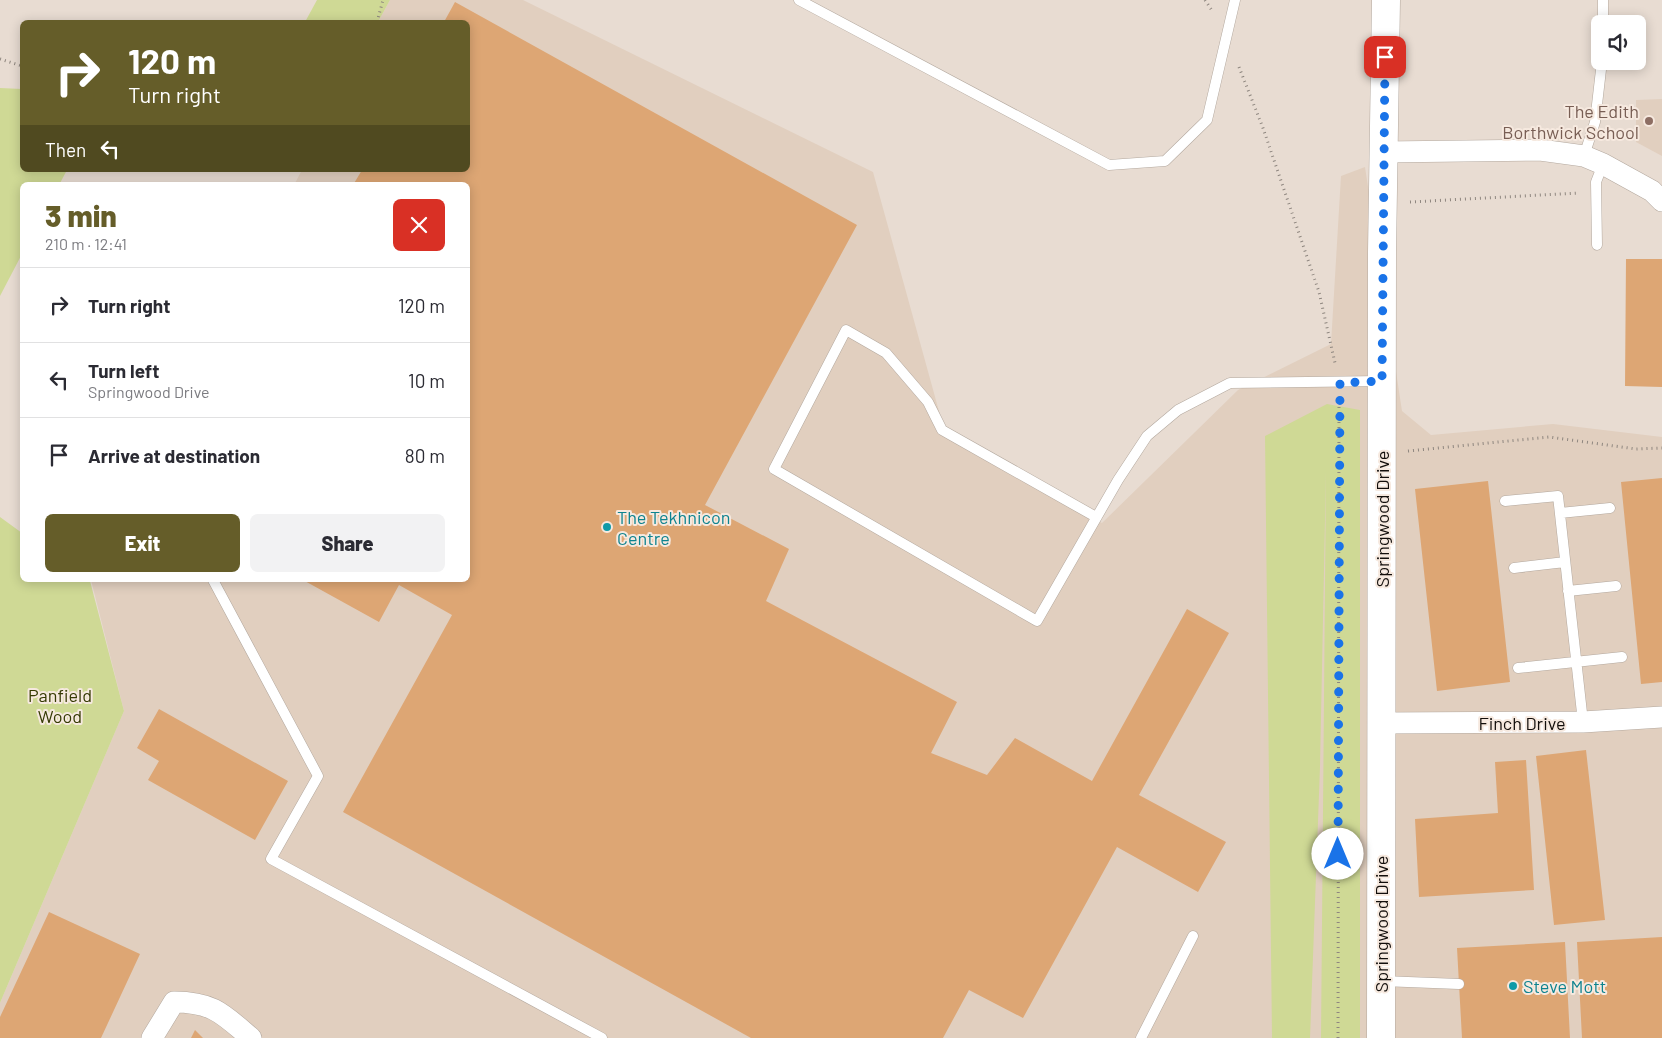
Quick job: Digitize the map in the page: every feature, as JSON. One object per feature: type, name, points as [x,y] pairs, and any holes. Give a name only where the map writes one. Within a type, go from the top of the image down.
[{"type":"street","name":"Springwood Drive","points":[[1381,1038],[1382,381],[1386,0]]},
{"type":"street","points":[[1384,152],[1540,150],[1594,160],[1659,191]]},
{"type":"street","name":"Finch Drive","points":[[1382,723],[1583,722],[1662,717]]},
{"type":"street","points":[[152,1038],[174,1002],[196,1002],[218,1011],[251,1038]]},
{"type":"lane","points":[[799,0],[1109,165],[1165,161],[1206,120],[1235,0]]},
{"type":"lane","points":[[1603,0],[1603,15]]},
{"type":"lane","points":[[1597,246],[1594,160],[1595,122],[1601,70]]},
{"type":"lane","points":[[1096,518],[942,430],[928,402],[886,353],[846,330],[774,469],[1037,621],[1096,518],[1147,436],[1178,410],[1230,383],[1382,381]]},
{"type":"lane","points":[[1505,501],[1558,496],[1583,722]]},
{"type":"lane","points":[[1560,514],[1610,508]]},
{"type":"lane","points":[[1514,568],[1565,562]]},
{"type":"lane","points":[[214,582],[318,776],[271,858],[602,1038]]},
{"type":"lane","points":[[1568,591],[1616,586]]},
{"type":"lane","points":[[1518,668],[1622,657]]},
{"type":"lane","points":[[1141,1038],[1193,936]]},
{"type":"lane","points":[[1381,981],[1458,984]]},
{"type":"path","points":[[377,20],[383,0]]},
{"type":"path","points":[[1205,0],[1226,36],[1263,128],[1319,292],[1340,383],[1338,1038]]},
{"type":"path","points":[[0,59],[20,65]]},
{"type":"path","points":[[1402,202],[1582,193]]},
{"type":"path","points":[[1382,453],[1549,437],[1636,450],[1662,448]]},
{"type":"shaded area","points":[[390,0],[523,0],[873,172],[945,433],[1102,523],[1238,390],[1331,344],[1341,176],[1365,167],[1402,411],[1431,435],[1553,424],[1662,437],[1662,1038],[0,1038],[0,1003],[124,711],[92,582],[470,582],[470,182],[296,182],[301,172],[470,172],[470,20],[379,20]]},
{"type":"shaded area","name":"The Edith Borthwick School","points":[[1662,99],[1662,156],[1636,142],[1636,100]]},
{"type":"green space","points":[[317,0],[390,0],[379,20],[306,20]]},
{"type":"green space","points":[[0,88],[20,89],[20,172],[66,172],[61,182],[20,182],[20,258],[0,296]]},
{"type":"green space","points":[[1327,404],[1360,410],[1360,1038],[1321,1038],[1326,471],[1320,767],[1310,1038],[1272,1038],[1265,436]]},
{"type":"green space","name":"Panfield Wood","points":[[0,517],[20,532],[20,582],[90,582],[124,711],[0,1003]]},
{"type":"building","name":"The Tekhnicon Centre","points":[[455,2],[857,225],[705,505],[789,549],[766,601],[957,702],[931,753],[987,775],[1015,738],[1092,781],[1187,609],[1229,633],[1139,795],[1226,842],[1198,892],[1117,847],[1023,1018],[969,990],[943,1038],[751,1038],[343,812],[452,615],[399,585],[379,622],[307,582],[470,582],[470,182],[355,182],[361,172],[470,172],[470,20],[445,20]]},
{"type":"building","points":[[1626,259],[1662,259],[1662,387],[1625,386]]},
{"type":"building","points":[[1662,478],[1662,682],[1641,684],[1621,482]]},
{"type":"building","points":[[1488,481],[1510,682],[1437,691],[1415,489]]},
{"type":"building","points":[[159,709],[288,781],[255,840],[148,780],[159,761],[137,748]]},
{"type":"building","points":[[1586,750],[1605,920],[1554,925],[1536,756]]},
{"type":"building","points":[[1526,760],[1534,890],[1419,897],[1415,819],[1498,813],[1495,762]]},
{"type":"building","points":[[49,912],[140,954],[101,1038],[0,1038],[0,1017]]},
{"type":"building","points":[[1662,937],[1662,1038],[1582,1038],[1577,942]]},
{"type":"building","name":"Steve Mott","points":[[1565,942],[1570,1038],[1462,1038],[1457,948]]},
{"type":"building","points":[[195,1030],[203,1038],[191,1038]]},
{"type":"place","name":"The Edith Borthwick School","points":[[1649,121]]},
{"type":"place","name":"The Tekhnicon Centre","points":[[607,527]]},
{"type":"place","name":"Steve Mott","points":[[1513,986]]},
{"type":"route","points":[[1338,854],[1340,383],[1382,381],[1385,57]]}]
